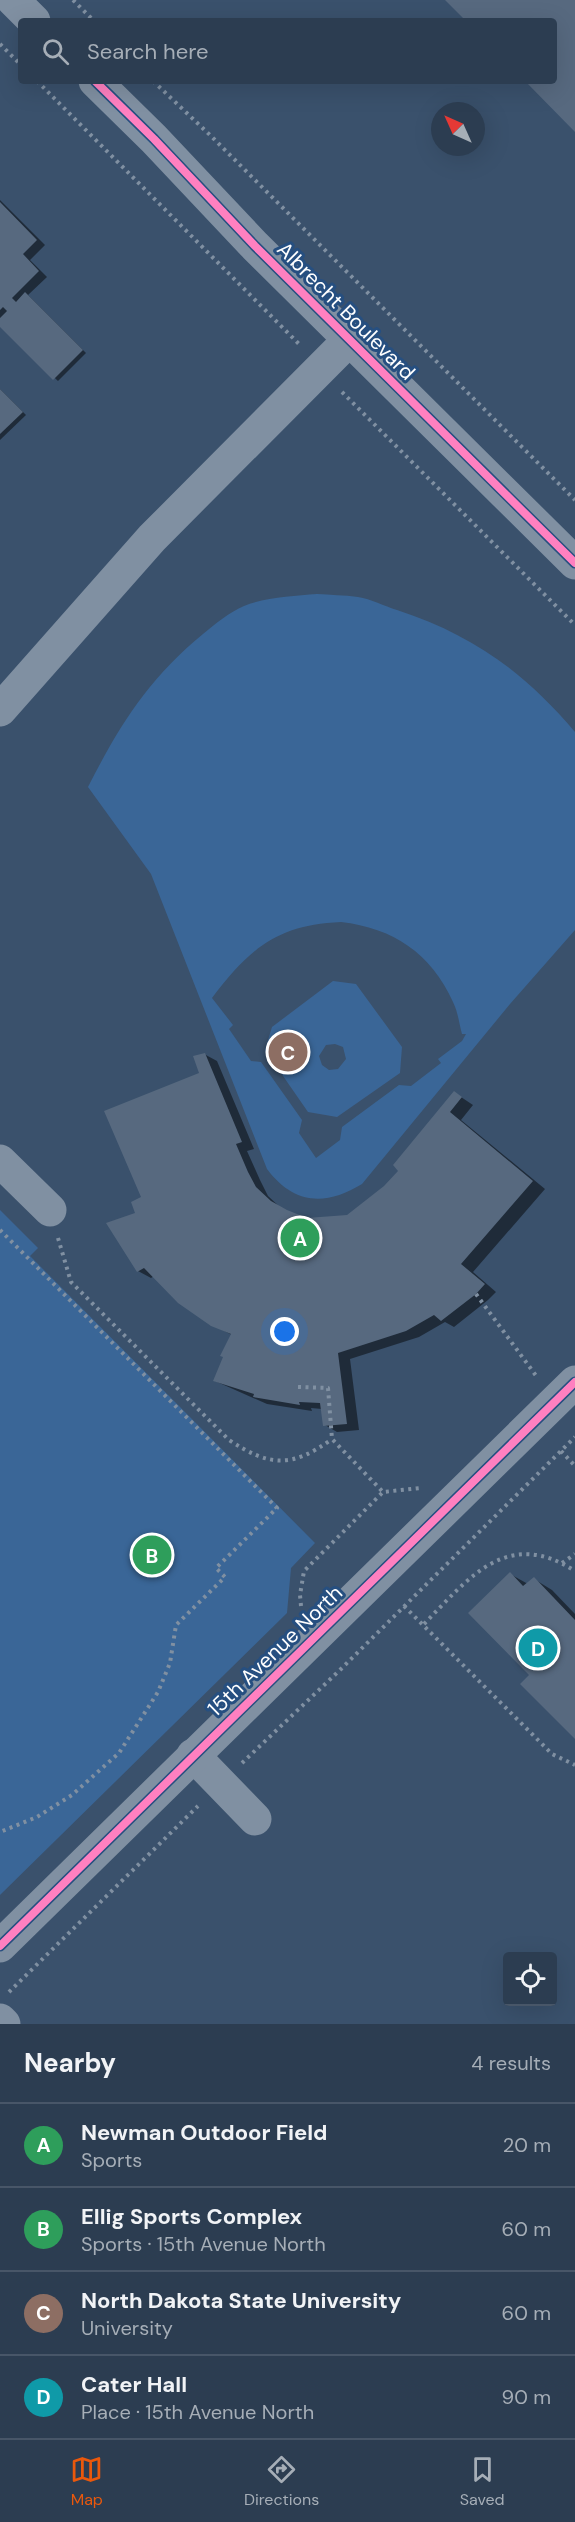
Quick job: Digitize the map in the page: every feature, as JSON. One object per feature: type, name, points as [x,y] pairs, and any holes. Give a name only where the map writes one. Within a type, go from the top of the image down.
[{"type":"street","points":[[13,0],[31,18]]},
{"type":"street","name":"Albrecht Boulevard","points":[[97,84],[255,246],[575,563]]},
{"type":"street","points":[[0,710],[152,538],[349,339]]},
{"type":"street","points":[[0,1161],[50,1210]]},
{"type":"street","name":"15th Avenue North","points":[[0,1947],[575,1382]]},
{"type":"street","points":[[193,1755],[255,1819]]},
{"type":"path","points":[[73,0],[91,18]]},
{"type":"path","points":[[0,44],[18,62]]},
{"type":"path","points":[[156,84],[575,500]]},
{"type":"path","points":[[50,1210],[71,1282],[229,1440],[252,1456],[269,1460],[290,1460],[314,1452],[332,1439]]},
{"type":"path","points":[[0,1230],[277,1508],[216,1568],[225,1577],[176,1625],[170,1664],[158,1692],[119,1753],[72,1795],[37,1817],[0,1832]]},
{"type":"path","points":[[476,1294],[541,1382]]},
{"type":"path","points":[[298,1387],[328,1388],[332,1439],[383,1492]]},
{"type":"path","points":[[4,2012],[221,1783],[575,1437]]},
{"type":"path","points":[[561,1451],[575,1466]]},
{"type":"path","points":[[424,1624],[468,1579],[494,1561],[530,1552],[562,1563],[575,1571]]},
{"type":"path","points":[[562,1563],[575,1554]]},
{"type":"path","points":[[404,1606],[552,1754],[575,1765]]},
{"type":"shaded area","points":[[317,594],[363,598],[450,631],[495,658],[516,674],[536,691],[575,732],[575,930],[510,1004],[362,1184],[336,1196],[311,1198],[288,1190],[267,1169],[151,874],[88,787],[124,723],[151,686],[184,651],[218,622],[253,603]],"holes":[[[341,922],[360,925],[393,937],[422,957],[444,985],[455,1006],[462,1034],[466,1034],[462,1041],[438,1059],[441,1063],[411,1086],[399,1085],[342,1127],[340,1140],[316,1158],[299,1133],[302,1120],[261,1062],[251,1061],[229,1029],[233,1025],[212,998],[239,965],[267,942],[282,934],[319,924]]]},
{"type":"shaded area","points":[[333,981],[356,984],[402,1047],[400,1073],[337,1117],[308,1112],[265,1050],[272,1027]],"holes":[[[335,1044],[343,1047],[346,1059],[338,1069],[329,1070],[322,1065],[319,1056],[326,1045]]]},
{"type":"shaded area","points":[[0,1210],[38,1248],[30,1256],[315,1543],[291,1568],[287,1613],[0,1895]]},
{"type":"building","points":[[445,0],[575,0],[575,132],[528,84],[557,84],[557,18],[463,18]]},
{"type":"building","points":[[0,202],[37,240],[23,254],[39,271],[12,298],[16,302],[25,292],[83,350],[53,380],[0,327],[0,318],[7,311],[3,307],[0,310]]},
{"type":"building","points":[[0,389],[23,412],[0,434]]},
{"type":"building","points":[[205,1053],[242,1142],[236,1144],[256,1187],[271,1201],[307,1218],[347,1215],[384,1186],[398,1171],[393,1165],[454,1091],[462,1097],[450,1112],[533,1181],[461,1264],[485,1284],[476,1294],[441,1321],[434,1315],[406,1331],[338,1353],[347,1424],[323,1426],[320,1403],[299,1402],[300,1405],[253,1397],[254,1394],[213,1381],[223,1357],[220,1356],[231,1334],[211,1326],[178,1303],[144,1268],[137,1272],[106,1223],[135,1213],[131,1202],[141,1197],[104,1111],[199,1073],[193,1056]]},
{"type":"building","points":[[510,1572],[523,1586],[534,1577],[575,1620],[575,1739],[520,1684],[529,1675],[468,1613]]},
{"type":"cycle path","points":[[98,84],[154,139],[255,246],[575,563]]},
{"type":"cycle path","points":[[0,1946],[575,1382]]},
{"type":"place","name":"North Dakota State University","points":[[288,1052]]},
{"type":"place","name":"Newman Outdoor Field","points":[[300,1238]]},
{"type":"place","name":"Ellig Sports Complex","points":[[152,1555]]},
{"type":"place","name":"Cater Hall","points":[[538,1648]]}]
